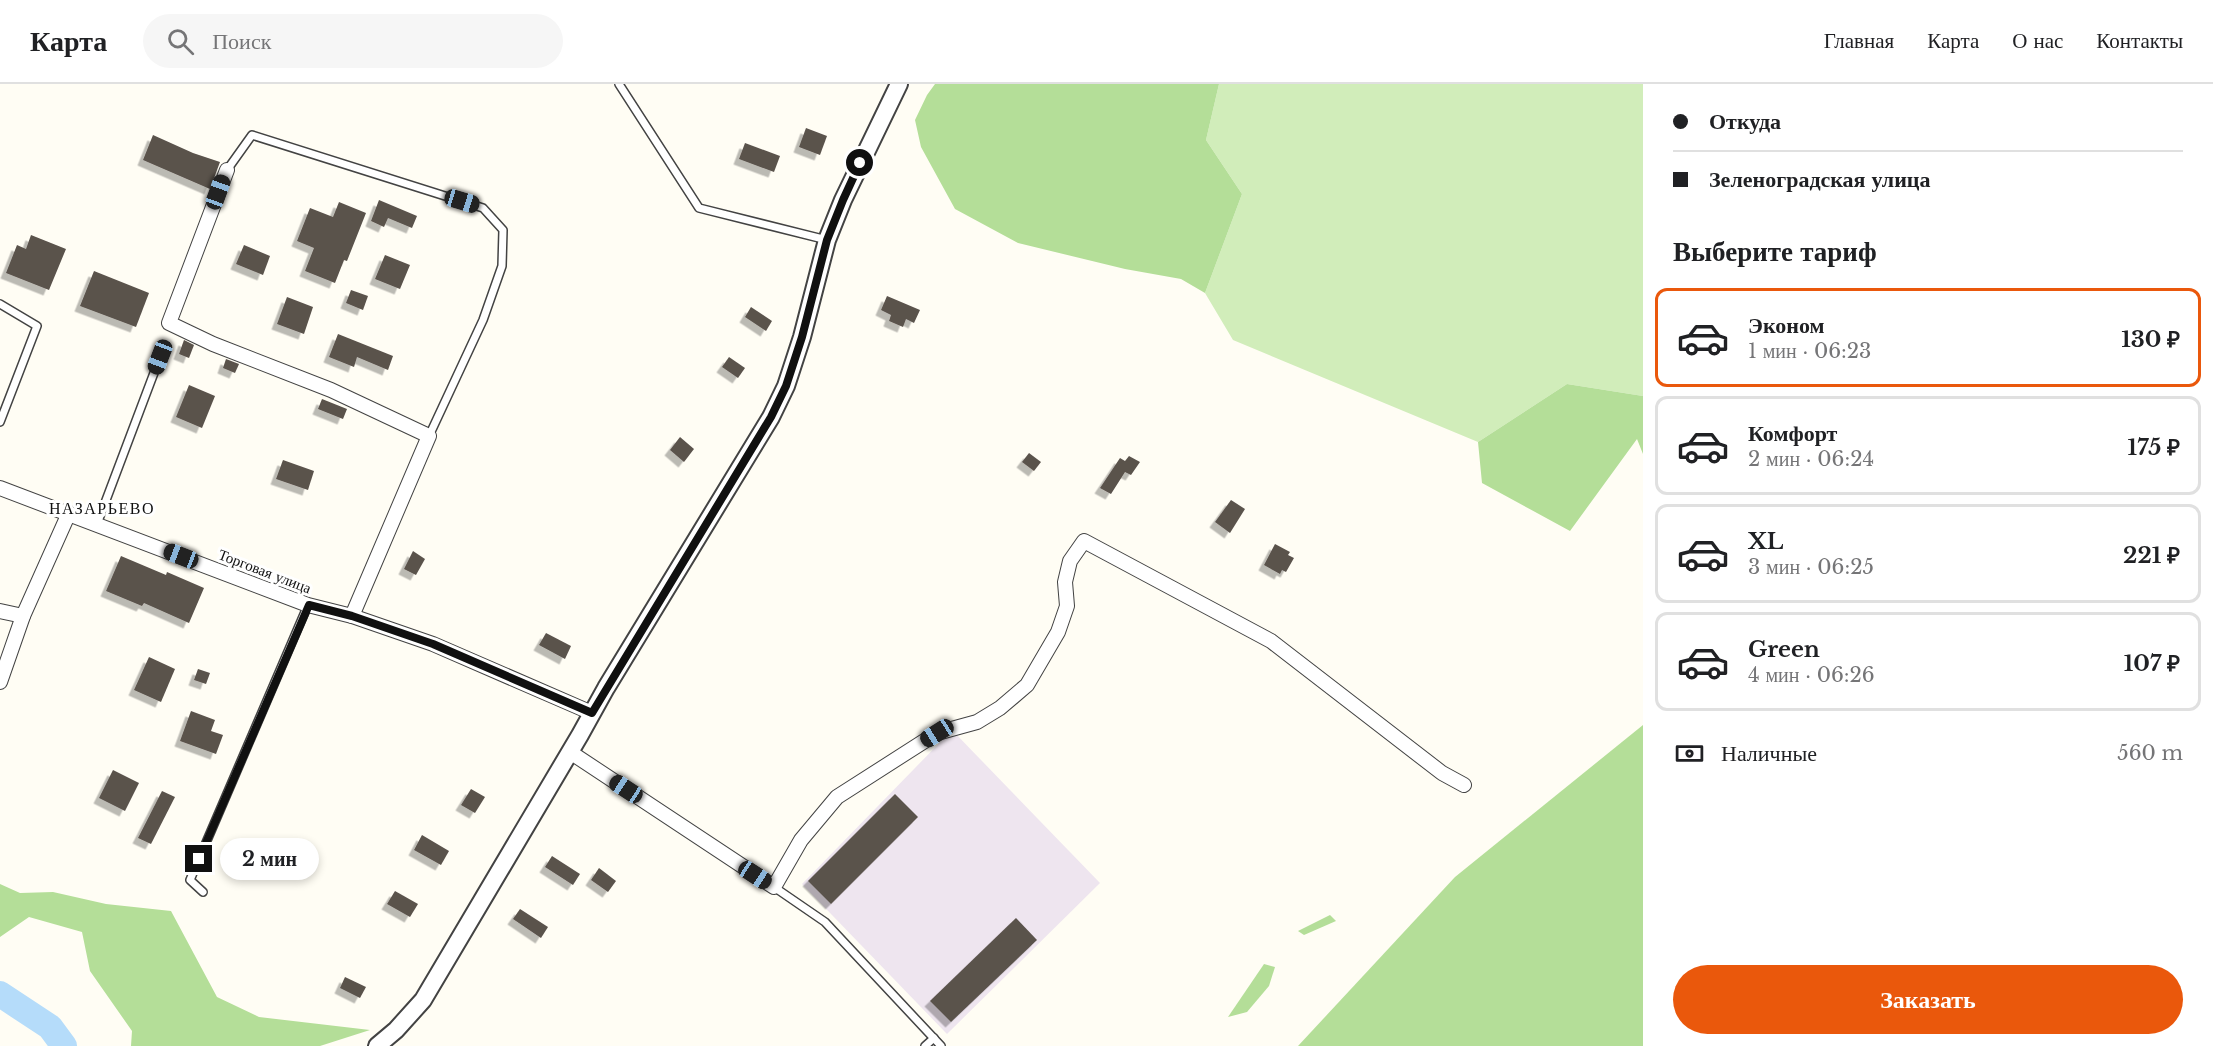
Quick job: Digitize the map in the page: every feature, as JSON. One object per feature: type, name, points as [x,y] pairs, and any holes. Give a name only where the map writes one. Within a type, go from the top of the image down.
[{"type":"street","points":[[377,1046],[396,1030],[423,1000],[592,713],[771,417],[781,397],[802,337],[827,240],[843,200],[899,84]]},
{"type":"street","points":[[226,170],[169,323],[213,344],[331,390],[429,436],[352,616]]},
{"type":"street","name":"Торговая улица","points":[[0,488],[309,605],[352,616],[433,644],[592,713]]},
{"type":"street","points":[[0,682],[23,616],[69,513]]},
{"type":"street","points":[[570,752],[774,887],[801,840],[837,797],[937,733],[976,722],[1000,708],[1027,685],[1058,632],[1067,606],[1065,582],[1070,561],[1084,541],[1271,641],[1442,772],[1464,785]]},
{"type":"street","points":[[0,611],[23,616]]},
{"type":"lane","points":[[619,84],[699,208],[827,240]]},
{"type":"lane","points":[[226,170],[252,135],[483,208],[503,230],[502,266],[483,320],[429,436]]},
{"type":"lane","points":[[0,304],[37,326],[0,422]]},
{"type":"lane","points":[[97,524],[160,357]]},
{"type":"lane","points":[[203,892],[190,880],[309,605]]},
{"type":"lane","points":[[774,887],[825,922],[941,1046]]},
{"type":"lane","points":[[925,1046],[934,1038]]},
{"type":"shaded area","points":[[952,730],[1100,883],[947,1034],[802,884]]},
{"type":"green space","points":[[935,84],[1219,84],[1206,140],[1242,194],[1205,293],[1181,279],[1125,269],[1018,243],[955,209],[921,147],[915,120]]},
{"type":"green space","points":[[1219,84],[1643,84],[1643,396],[1567,384],[1478,442],[1233,340],[1205,293],[1242,194],[1206,140]]},
{"type":"green space","points":[[1567,384],[1643,396],[1643,454],[1637,439],[1570,531],[1482,483],[1478,442]]},
{"type":"green space","points":[[1643,725],[1643,1046],[1298,1046],[1455,877]]},
{"type":"green space","points":[[0,884],[20,893],[53,892],[106,904],[171,911],[217,997],[259,1017],[370,1030],[320,1046],[131,1046],[132,1031],[90,971],[82,932],[29,917],[0,937]]},
{"type":"green space","points":[[1330,915],[1336,921],[1304,935],[1298,931]]},
{"type":"green space","points":[[1264,964],[1275,967],[1269,986],[1247,1012],[1228,1017]]},
{"type":"building","points":[[806,128],[827,136],[820,155],[799,147]]},
{"type":"building","points":[[153,135],[220,162],[210,189],[143,160]]},
{"type":"building","points":[[745,143],[780,156],[774,172],[739,159]]},
{"type":"building","points":[[379,200],[417,216],[412,228],[388,218],[384,227],[371,221]]},
{"type":"building","points":[[339,202],[366,213],[347,261],[344,260],[335,283],[305,271],[314,248],[297,241],[310,208],[333,217]]},
{"type":"building","points":[[31,235],[66,249],[49,290],[6,273],[17,245],[26,249]]},
{"type":"building","points":[[244,245],[270,256],[263,275],[236,264]]},
{"type":"building","points":[[385,255],[410,265],[400,289],[375,279]]},
{"type":"building","points":[[94,271],[149,293],[136,327],[80,306]]},
{"type":"building","points":[[351,290],[368,296],[363,310],[346,303]]},
{"type":"building","points":[[887,296],[920,310],[914,323],[906,319],[903,327],[889,321],[891,315],[881,310]]},
{"type":"building","points":[[287,297],[313,307],[304,334],[277,324]]},
{"type":"building","points":[[751,307],[772,321],[766,331],[745,317]]},
{"type":"building","points":[[338,334],[393,356],[388,370],[357,357],[354,367],[329,357]]},
{"type":"building","points":[[184,340],[194,345],[189,358],[179,354]]},
{"type":"building","points":[[729,357],[745,368],[738,378],[722,367]]},
{"type":"building","points":[[226,359],[239,364],[235,373],[223,368]]},
{"type":"building","points":[[189,385],[215,396],[202,428],[176,417]]},
{"type":"building","points":[[322,399],[347,409],[343,419],[318,409]]},
{"type":"building","points":[[680,437],[694,449],[684,462],[670,450]]},
{"type":"building","points":[[1029,453],[1041,462],[1034,471],[1022,462]]},
{"type":"building","points":[[1129,456],[1140,462],[1131,475],[1125,472],[1111,494],[1100,488],[1120,458],[1125,461]]},
{"type":"building","points":[[283,460],[314,471],[308,490],[276,479]]},
{"type":"building","points":[[1231,500],[1245,509],[1230,533],[1215,522]]},
{"type":"building","points":[[1275,544],[1290,552],[1288,555],[1294,558],[1286,572],[1282,570],[1280,574],[1264,565]]},
{"type":"building","points":[[413,551],[425,559],[416,575],[404,569]]},
{"type":"building","points":[[121,556],[204,588],[189,623],[144,603],[142,606],[106,591]]},
{"type":"building","points":[[546,633],[571,646],[565,659],[539,645]]},
{"type":"building","points":[[149,657],[175,669],[161,702],[134,690]]},
{"type":"building","points":[[198,669],[210,673],[206,684],[194,680]]},
{"type":"building","points":[[191,711],[215,720],[211,731],[223,735],[216,754],[180,741]]},
{"type":"building","points":[[113,770],[139,783],[125,811],[99,798]]},
{"type":"building","points":[[471,789],[485,797],[475,813],[461,805]]},
{"type":"building","points":[[162,791],[175,797],[151,844],[138,838]]},
{"type":"building","points":[[895,794],[918,817],[831,904],[808,881]]},
{"type":"building","points":[[422,835],[449,851],[441,865],[414,850]]},
{"type":"building","points":[[552,856],[580,874],[573,885],[545,867]]},
{"type":"building","points":[[599,868],[616,881],[608,892],[591,880]]},
{"type":"building","points":[[395,891],[418,904],[410,917],[387,904]]},
{"type":"building","points":[[520,909],[548,927],[541,938],[513,919]]},
{"type":"building","points":[[1016,918],[1037,940],[951,1022],[930,1001]]},
{"type":"building","points":[[345,977],[366,987],[360,998],[340,988]]},
{"type":"waterway","points":[[0,994],[50,1027],[64,1046]]},
{"type":"district","name":"НАЗАРЬЕВО","points":[[102,508]]},
{"type":"route","points":[[199,859],[309,605],[352,616],[433,644],[592,713],[771,417],[786,386],[802,337],[827,240],[860,163]]}]
